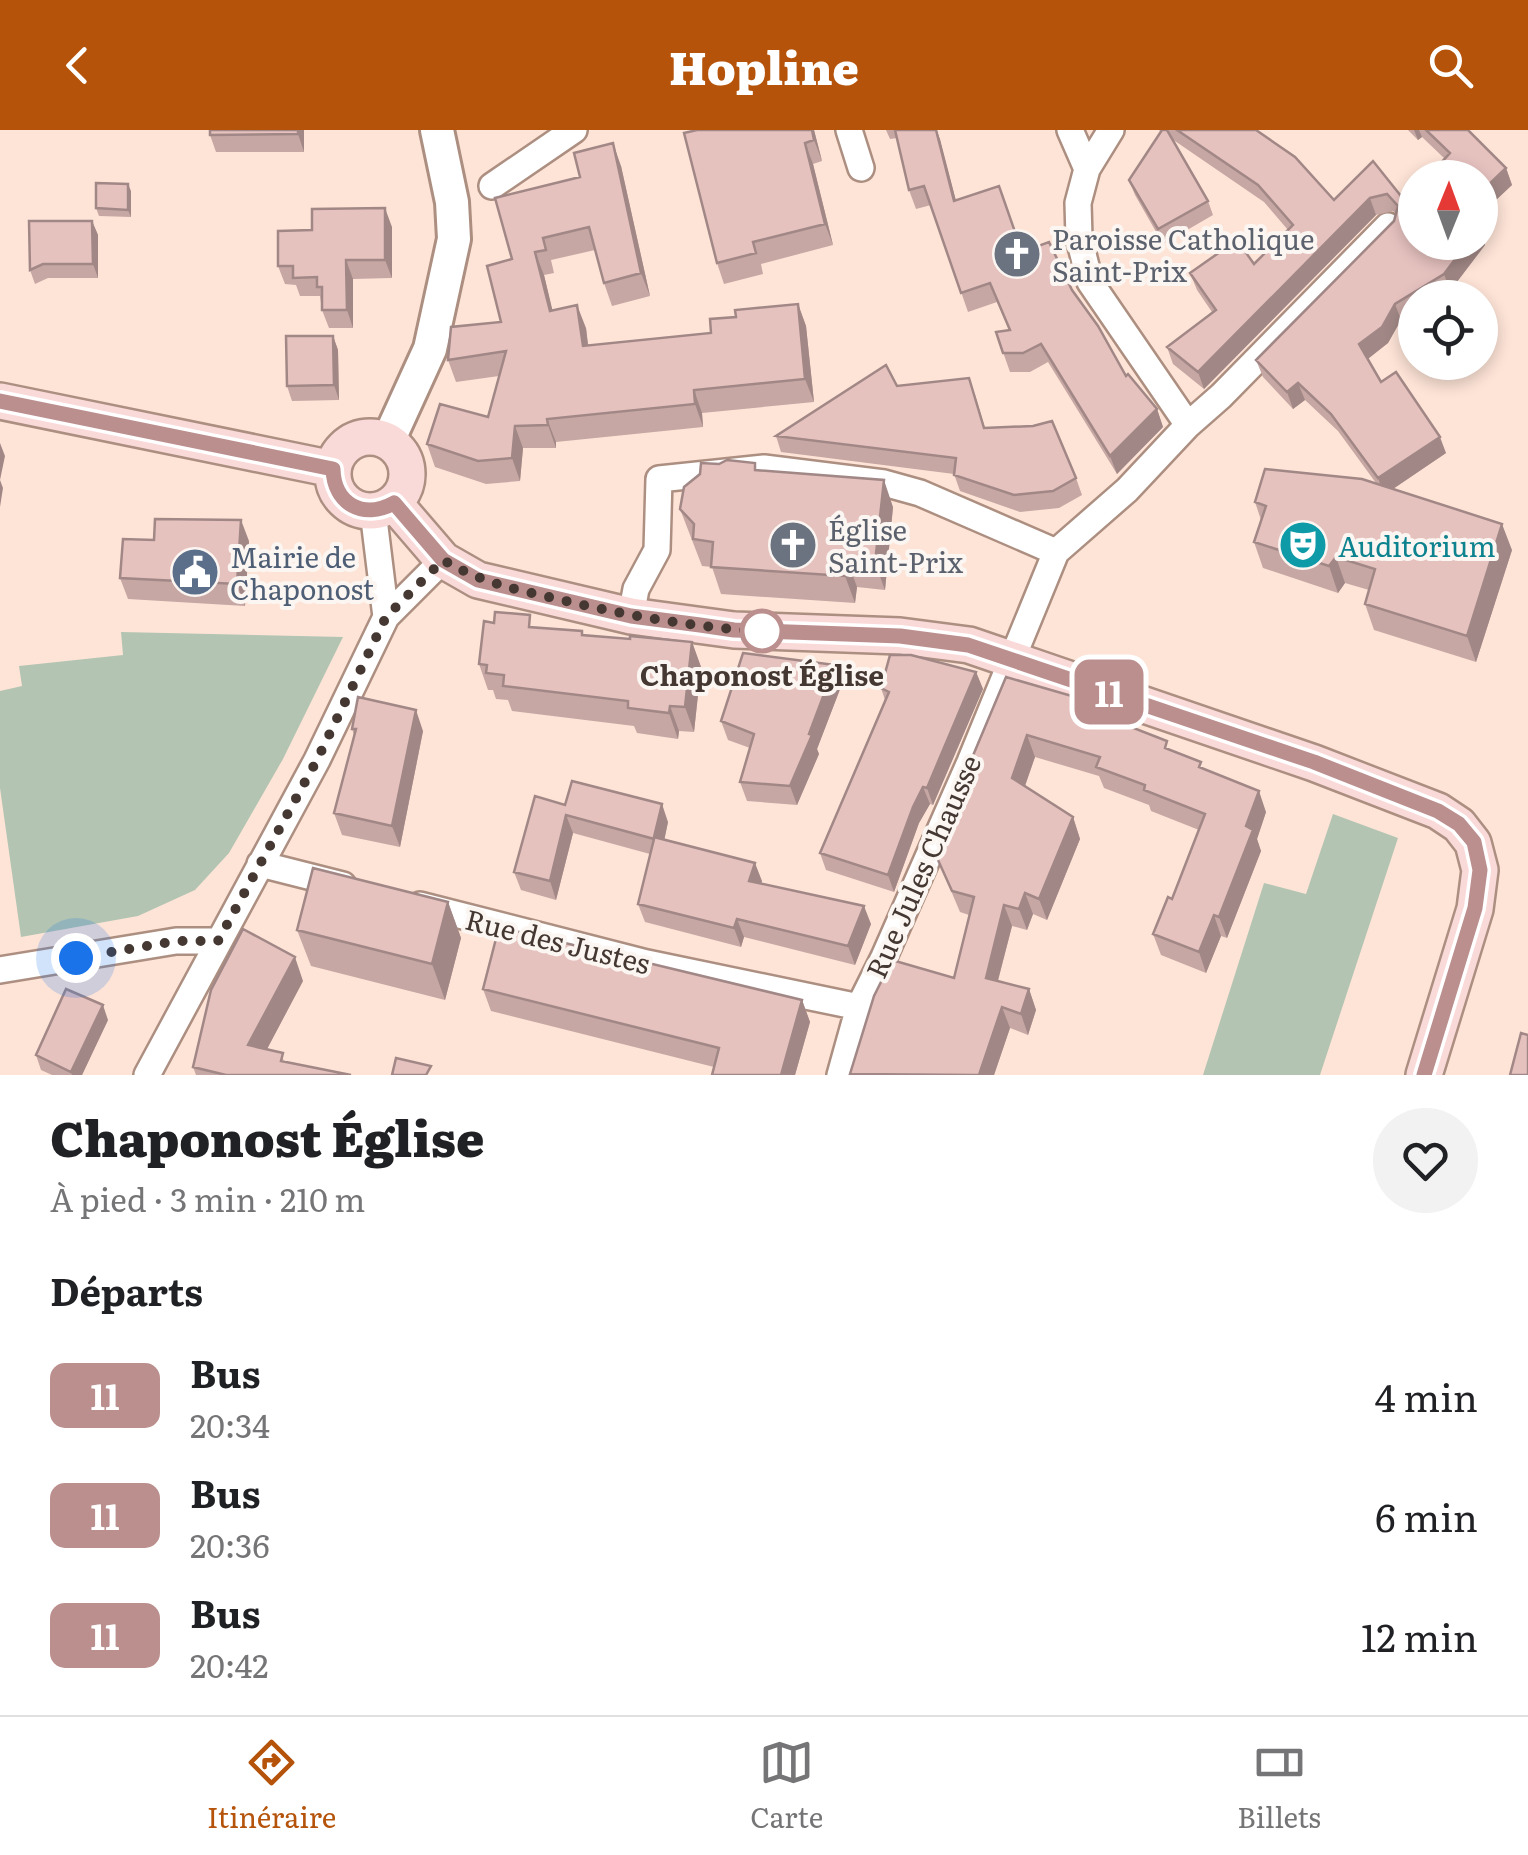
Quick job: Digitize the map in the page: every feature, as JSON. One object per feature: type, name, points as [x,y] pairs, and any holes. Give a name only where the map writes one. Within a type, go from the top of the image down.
[{"type":"main road","points":[[0,402],[333,469]]},
{"type":"main road","points":[[377,437],[388,441],[398,449],[408,471],[406,483],[383,507],[362,511],[343,500],[336,490],[336,458],[353,440],[377,437]]},
{"type":"main road","points":[[383,507],[443,560],[478,580],[631,616],[734,630],[900,636],[968,645],[1314,762],[1438,811],[1459,824],[1474,842],[1480,870],[1475,908],[1424,1075]]},
{"type":"street","points":[[388,441],[430,350],[454,238],[452,202],[437,130]]},
{"type":"street","points":[[492,186],[574,130]]},
{"type":"street","points":[[849,130],[862,168]]},
{"type":"street","points":[[1070,130],[1086,170]]},
{"type":"street","points":[[1112,130],[1086,170],[1078,203],[1090,282],[1188,425]]},
{"type":"street","points":[[631,616],[636,589],[657,550],[659,480],[764,468],[884,483],[920,493],[1056,552],[1127,490],[1388,226]]},
{"type":"street","points":[[383,507],[386,617]]},
{"type":"street","name":"Rue Jules Chausse","points":[[840,1075],[858,1006],[884,957],[970,762],[1056,552]]},
{"type":"street","points":[[147,1075],[317,760],[386,617],[443,560]]},
{"type":"street","points":[[260,864],[364,890]]},
{"type":"street","name":"Rue des Justes","points":[[400,900],[646,963],[858,1006]]},
{"type":"street","points":[[0,970],[176,941],[218,941]]},
{"type":"green space","points":[[121,632],[343,637],[283,759],[229,853],[195,890],[138,916],[21,937],[0,788],[0,691],[22,686],[19,666],[123,655]]},
{"type":"green space","points":[[1333,814],[1398,838],[1320,1075],[1203,1075],[1264,883],[1306,894]]},
{"type":"building","points":[[210,130],[298,130],[298,134],[210,135]]},
{"type":"building","points":[[812,130],[814,140],[805,143],[825,224],[753,242],[756,253],[717,263],[684,133]]},
{"type":"building","points":[[895,130],[936,130],[954,201],[999,186],[1022,252],[1049,242],[1072,290],[1126,376],[1157,409],[1110,456],[1041,344],[1023,353],[1003,353],[996,332],[1010,330],[990,283],[961,293],[924,186],[909,190]]},
{"type":"building","points":[[1162,130],[1167,130],[1208,201],[1158,229],[1129,180]]},
{"type":"building","points":[[1177,130],[1256,130],[1295,157],[1334,200],[1373,161],[1398,192],[1398,206],[1387,194],[1370,198],[1198,372],[1167,347],[1216,310],[1190,273],[1237,240],[1254,264],[1293,225],[1258,185]]},
{"type":"building","points":[[1426,130],[1468,130],[1498,160],[1444,160],[1450,153]]},
{"type":"building","points":[[613,143],[641,273],[604,283],[589,227],[543,238],[546,250],[535,252],[550,311],[577,305],[583,346],[711,333],[710,319],[736,317],[735,310],[798,304],[805,379],[694,390],[695,404],[547,419],[548,425],[515,426],[512,458],[478,461],[427,444],[440,404],[488,417],[506,351],[448,360],[451,327],[501,322],[487,266],[512,259],[495,198],[580,177],[574,153]]},
{"type":"building","points":[[1498,160],[1506,168],[1498,176]]},
{"type":"building","points":[[96,183],[128,184],[128,210],[96,208]]},
{"type":"building","points":[[1398,206],[1398,260],[1454,260],[1434,280],[1398,280],[1398,302],[1382,327],[1359,344],[1381,382],[1396,372],[1440,437],[1378,478],[1331,414],[1298,383],[1287,392],[1256,360],[1394,221]]},
{"type":"building","points":[[385,208],[385,260],[346,260],[347,310],[322,310],[322,287],[317,287],[317,277],[293,278],[293,266],[278,266],[278,231],[312,230],[312,209]]},
{"type":"building","points":[[29,221],[92,221],[93,264],[43,264],[30,270]]},
{"type":"building","points":[[286,336],[333,336],[334,385],[287,386]]},
{"type":"building","points":[[886,365],[897,386],[969,378],[984,428],[1033,426],[1052,421],[1076,478],[1053,491],[1014,495],[954,475],[956,458],[776,436]]},
{"type":"building","name":"Église Saint-Prix","points":[[727,460],[755,463],[755,470],[884,480],[875,563],[847,560],[845,576],[711,567],[713,542],[693,539],[694,524],[680,509],[684,487],[700,474],[701,463],[719,464]]},
{"type":"building","points":[[1265,469],[1362,479],[1502,524],[1467,636],[1365,604],[1375,569],[1336,557],[1329,566],[1254,542],[1266,506],[1255,502]]},
{"type":"building","points":[[155,519],[241,520],[237,584],[120,578],[123,539],[154,540]]},
{"type":"building","points":[[495,612],[530,615],[529,627],[582,631],[582,635],[692,642],[685,707],[670,706],[669,713],[628,708],[628,701],[503,686],[504,675],[486,673],[487,665],[479,664],[484,621],[494,623]]},
{"type":"building","points":[[743,653],[835,665],[790,786],[740,782],[754,734],[721,721]]},
{"type":"building","points":[[890,655],[911,655],[976,672],[927,788],[923,787],[913,807],[888,875],[820,853],[889,692],[881,688]]},
{"type":"building","points":[[1006,677],[1117,709],[1113,720],[1167,741],[1165,748],[1201,762],[1199,767],[1259,791],[1246,826],[1253,830],[1219,917],[1214,915],[1199,952],[1153,934],[1168,897],[1172,899],[1205,814],[1096,767],[1100,757],[1027,735],[1012,778],[1073,817],[1039,899],[1025,893],[1019,909],[1004,905],[986,978],[1029,989],[1021,1014],[1002,1007],[979,1075],[850,1074],[874,996],[892,960],[954,978],[974,897],[952,891],[938,860],[962,799],[956,796]]},
{"type":"building","points":[[358,697],[416,710],[392,826],[334,813],[356,729],[352,729]]},
{"type":"building","points":[[572,781],[662,804],[654,837],[755,863],[749,881],[864,906],[848,946],[737,919],[734,928],[638,904],[654,839],[566,815],[550,881],[514,872],[535,796],[565,805]]},
{"type":"building","points":[[313,868],[448,902],[432,964],[297,930]]},
{"type":"building","points":[[499,927],[802,1000],[781,1075],[712,1075],[719,1048],[483,989]]},
{"type":"building","points":[[243,929],[295,957],[248,1045],[283,1053],[281,1061],[351,1075],[226,1075],[193,1067],[211,990]]},
{"type":"building","points":[[66,989],[103,1005],[71,1072],[36,1055]]},
{"type":"building","points":[[1521,1033],[1528,1035],[1528,1075],[1510,1075]]},
{"type":"building","points":[[396,1058],[431,1066],[426,1075],[392,1075]]},
{"type":"bus line","name":"11","points":[[0,401],[333,469],[336,490],[343,500],[362,511],[394,503],[443,560],[478,580],[631,616],[734,630],[900,636],[968,645],[1314,762],[1438,811],[1459,824],[1474,842],[1480,870],[1475,908],[1424,1075]]},
{"type":"place","name":"Paroisse Catholique Saint-Prix","points":[[1017,254]]},
{"type":"place","name":"Église Saint-Prix","points":[[793,545]]},
{"type":"place","name":"Auditorium","points":[[1303,545]]},
{"type":"place","name":"Mairie de Chaponost","points":[[195,572]]},
{"type":"place","name":"Chaponost Église","points":[[762,631]]},
{"type":"route","points":[[76,958],[176,941],[218,941],[317,760],[386,617],[443,560],[478,580],[631,616],[770,632],[762,631]]}]
